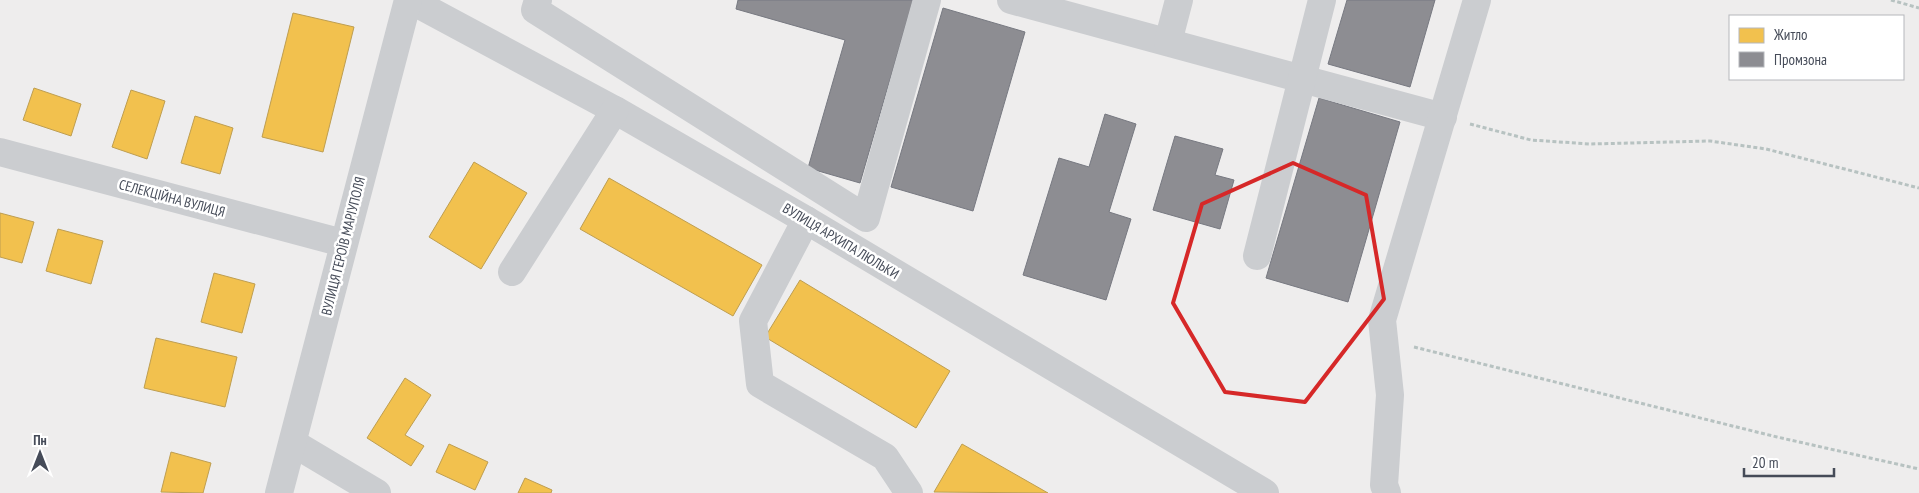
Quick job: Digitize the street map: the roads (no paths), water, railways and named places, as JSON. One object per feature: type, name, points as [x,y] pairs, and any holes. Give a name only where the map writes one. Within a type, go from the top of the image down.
[{"type":"street","name":"ВУЛИЦЯ АРХИПА ЛЮЛЬКИ","points":[[409,0],[614,110],[806,220],[1265,493]]},
{"type":"street","name":"ВУЛИЦЯ ГЕРОЇВ МАРІУПОЛЯ","points":[[279,493],[343,243],[409,0]]},
{"type":"street","points":[[538,0],[535,10],[866,218],[927,0]]},
{"type":"street","points":[[1011,0],[1443,117]]},
{"type":"street","points":[[1168,42],[1179,0]]},
{"type":"street","points":[[1257,256],[1322,0]]},
{"type":"street","points":[[1387,493],[1384,485],[1390,395],[1382,320],[1477,0]]},
{"type":"street","points":[[512,272],[614,110]]},
{"type":"street","name":"СЕЛЕКЦІЙНА ВУЛИЦЯ","points":[[0,152],[343,243]]},
{"type":"street","points":[[806,220],[753,321],[760,384],[885,458],[909,493]]},
{"type":"street","points":[[293,443],[377,493]]}]
